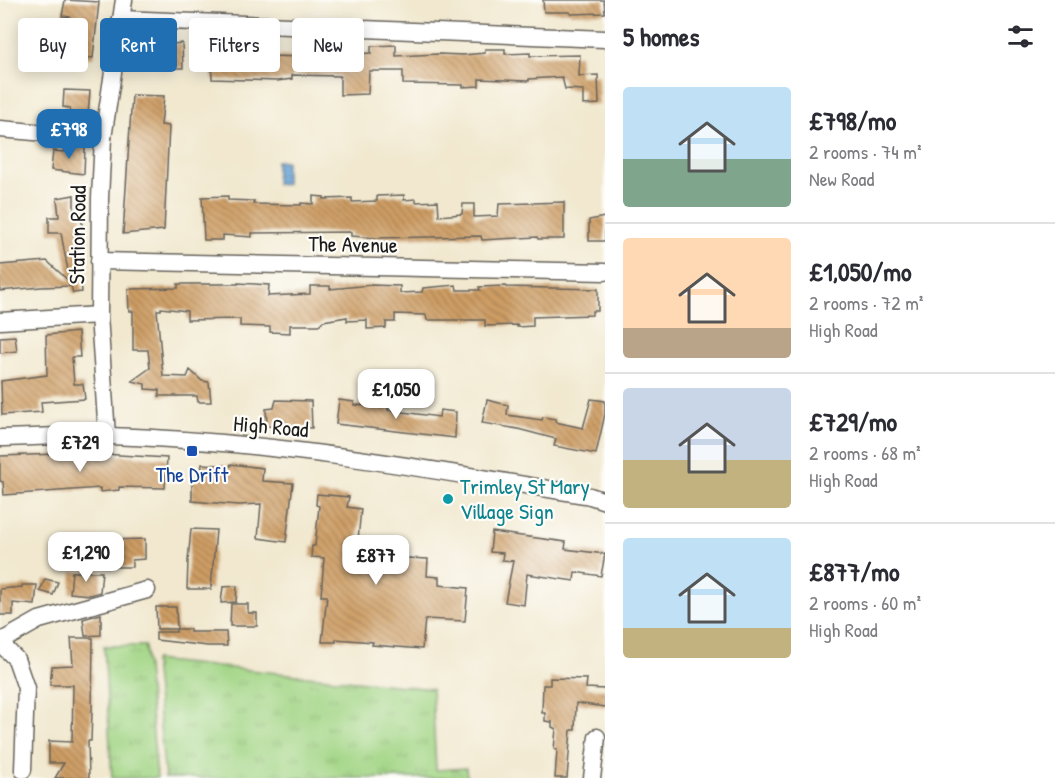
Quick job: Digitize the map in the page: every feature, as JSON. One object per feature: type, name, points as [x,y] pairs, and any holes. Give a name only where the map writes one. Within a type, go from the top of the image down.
[{"type":"street","name":"Station Road","points":[[121,18],[124,0]]},
{"type":"street","points":[[177,21],[605,39]]},
{"type":"street","name":"Station Road","points":[[107,436],[99,315],[100,198],[103,138],[113,72]]},
{"type":"street","points":[[0,129],[103,138]]},
{"type":"street","name":"The Avenue","points":[[99,261],[605,272]]},
{"type":"street","points":[[0,321],[99,315]]},
{"type":"street","name":"High Road","points":[[0,438],[107,436],[285,449],[390,462],[590,496],[605,501]]},
{"type":"street","points":[[23,770],[26,688],[16,659],[0,643],[39,620],[147,590]]},
{"type":"street","points":[[592,778],[597,736]]},
{"type":"green space","points":[[104,646],[145,646],[157,778],[112,778]]},
{"type":"green space","points":[[154,660],[432,689],[436,770],[466,768],[467,778],[165,778]]},
{"type":"water","points":[[276,161],[286,161],[286,184],[276,184]]},
{"type":"building","points":[[65,0],[99,2],[93,58],[88,58],[88,18],[62,16]]},
{"type":"building","points":[[543,0],[604,0],[605,13],[544,12]]},
{"type":"building","points":[[177,43],[182,43],[183,68],[177,68]]},
{"type":"building","points":[[396,45],[396,56],[463,55],[485,53],[485,49],[505,49],[505,54],[530,53],[530,56],[580,55],[579,76],[598,75],[599,104],[583,105],[583,90],[565,89],[562,77],[529,79],[529,81],[479,79],[479,86],[463,87],[463,85],[403,84],[403,71],[369,71],[368,94],[340,95],[340,76],[292,75],[292,79],[277,81],[212,79],[212,72],[280,72],[280,56],[292,57],[292,72],[364,72],[364,53],[371,53],[371,46]]},
{"type":"building","points":[[64,90],[90,91],[88,115],[69,113],[70,108],[63,107]]},
{"type":"building","points":[[132,95],[164,96],[161,125],[169,126],[164,230],[123,234]]},
{"type":"building","points":[[64,146],[85,147],[84,174],[51,170],[53,151],[64,152]]},
{"type":"building","points":[[74,195],[74,212],[81,212],[83,235],[77,235],[82,292],[73,293],[71,286],[0,291],[0,265],[47,261],[70,282],[61,233],[49,233],[49,217],[59,217],[57,198]]},
{"type":"building","points":[[404,195],[404,200],[438,201],[439,216],[462,214],[463,204],[474,204],[474,217],[498,216],[499,204],[564,202],[564,239],[538,239],[537,237],[482,240],[481,236],[378,238],[351,236],[351,232],[252,233],[252,237],[223,235],[223,240],[204,240],[202,197],[228,196],[228,200],[254,201],[253,204],[301,205],[301,203],[313,204],[313,196],[324,197],[324,199],[352,198],[352,202],[377,201],[377,196]]},
{"type":"building","points":[[605,217],[605,241],[589,241],[589,220]]},
{"type":"building","points":[[178,284],[269,285],[268,296],[310,294],[310,286],[330,286],[330,289],[371,285],[400,286],[400,293],[422,292],[423,288],[456,285],[457,290],[480,290],[479,287],[506,286],[598,289],[598,311],[592,311],[592,315],[533,317],[533,326],[517,327],[517,325],[485,326],[485,320],[427,320],[426,315],[395,314],[395,322],[386,322],[386,328],[367,329],[367,320],[347,321],[347,317],[323,321],[319,325],[290,325],[290,333],[270,332],[270,327],[240,326],[240,319],[187,320],[187,311],[161,308],[157,310],[163,376],[187,377],[190,370],[202,381],[209,382],[211,402],[198,402],[197,396],[159,396],[159,390],[145,389],[145,384],[132,381],[150,368],[148,350],[133,350],[133,311],[129,311],[128,289],[178,288]]},
{"type":"building","points":[[78,332],[80,357],[72,357],[74,384],[83,384],[85,399],[41,402],[42,412],[2,415],[1,381],[47,375],[46,335]]},
{"type":"building","points":[[15,336],[17,351],[0,353],[0,337]]},
{"type":"building","points":[[591,399],[605,401],[605,414],[596,454],[554,446],[556,439],[482,423],[487,400],[508,405],[507,415],[542,420],[543,417],[556,419],[555,422],[583,428]]},
{"type":"building","points":[[276,400],[311,401],[312,428],[267,426],[266,409],[274,408]]},
{"type":"building","points":[[339,400],[354,402],[354,405],[388,407],[388,410],[439,417],[440,410],[456,412],[455,438],[336,424]]},
{"type":"building","points":[[87,453],[167,458],[165,488],[119,487],[119,490],[100,492],[100,488],[4,495],[3,482],[0,481],[0,456]]},
{"type":"building","points":[[202,464],[231,466],[231,464],[263,468],[262,481],[293,483],[286,542],[258,538],[261,504],[238,505],[192,501],[192,480],[200,480]]},
{"type":"building","points":[[317,494],[349,497],[347,507],[361,509],[357,550],[368,550],[367,558],[406,561],[407,558],[428,559],[427,576],[439,577],[439,585],[468,588],[465,621],[425,619],[422,649],[372,645],[373,642],[336,639],[336,642],[322,642],[327,596],[321,596],[324,558],[311,557],[312,546],[315,546],[319,506],[316,505]]},
{"type":"building","points":[[191,529],[216,530],[211,589],[187,589]]},
{"type":"building","points":[[492,532],[566,542],[565,549],[605,554],[601,576],[575,572],[574,581],[527,574],[524,605],[505,602],[513,561],[502,560],[503,553],[490,552]]},
{"type":"building","points":[[145,539],[145,559],[132,560],[132,567],[108,567],[107,540]]},
{"type":"building","points":[[72,572],[102,572],[100,592],[90,595],[70,593]]},
{"type":"building","points":[[45,579],[58,582],[53,595],[40,591]]},
{"type":"building","points":[[22,585],[37,585],[35,605],[13,603],[13,615],[0,615],[0,589],[22,587]]},
{"type":"building","points":[[237,586],[236,602],[221,603],[223,587]]},
{"type":"building","points":[[231,604],[248,604],[248,613],[257,613],[257,626],[230,626]]},
{"type":"building","points":[[156,607],[176,607],[177,629],[190,629],[190,632],[226,632],[227,646],[156,640],[156,632],[176,632],[176,629],[157,629]]},
{"type":"building","points":[[101,614],[101,635],[85,636],[83,619]]},
{"type":"building","points":[[71,638],[93,638],[91,741],[88,741],[89,778],[55,778],[64,763],[49,763],[49,741],[72,742],[73,685],[50,685],[52,666],[73,665]]},
{"type":"building","points":[[550,678],[587,679],[586,688],[605,689],[605,707],[576,703],[575,730],[571,730],[567,778],[555,778],[556,729],[552,727],[552,722],[545,721],[545,713],[542,713],[543,685],[550,685]]},
{"type":"place","name":"The Drift","points":[[192,451]]},
{"type":"place","name":"Trimley St Mary Village Sign","points":[[448,499]]}]
